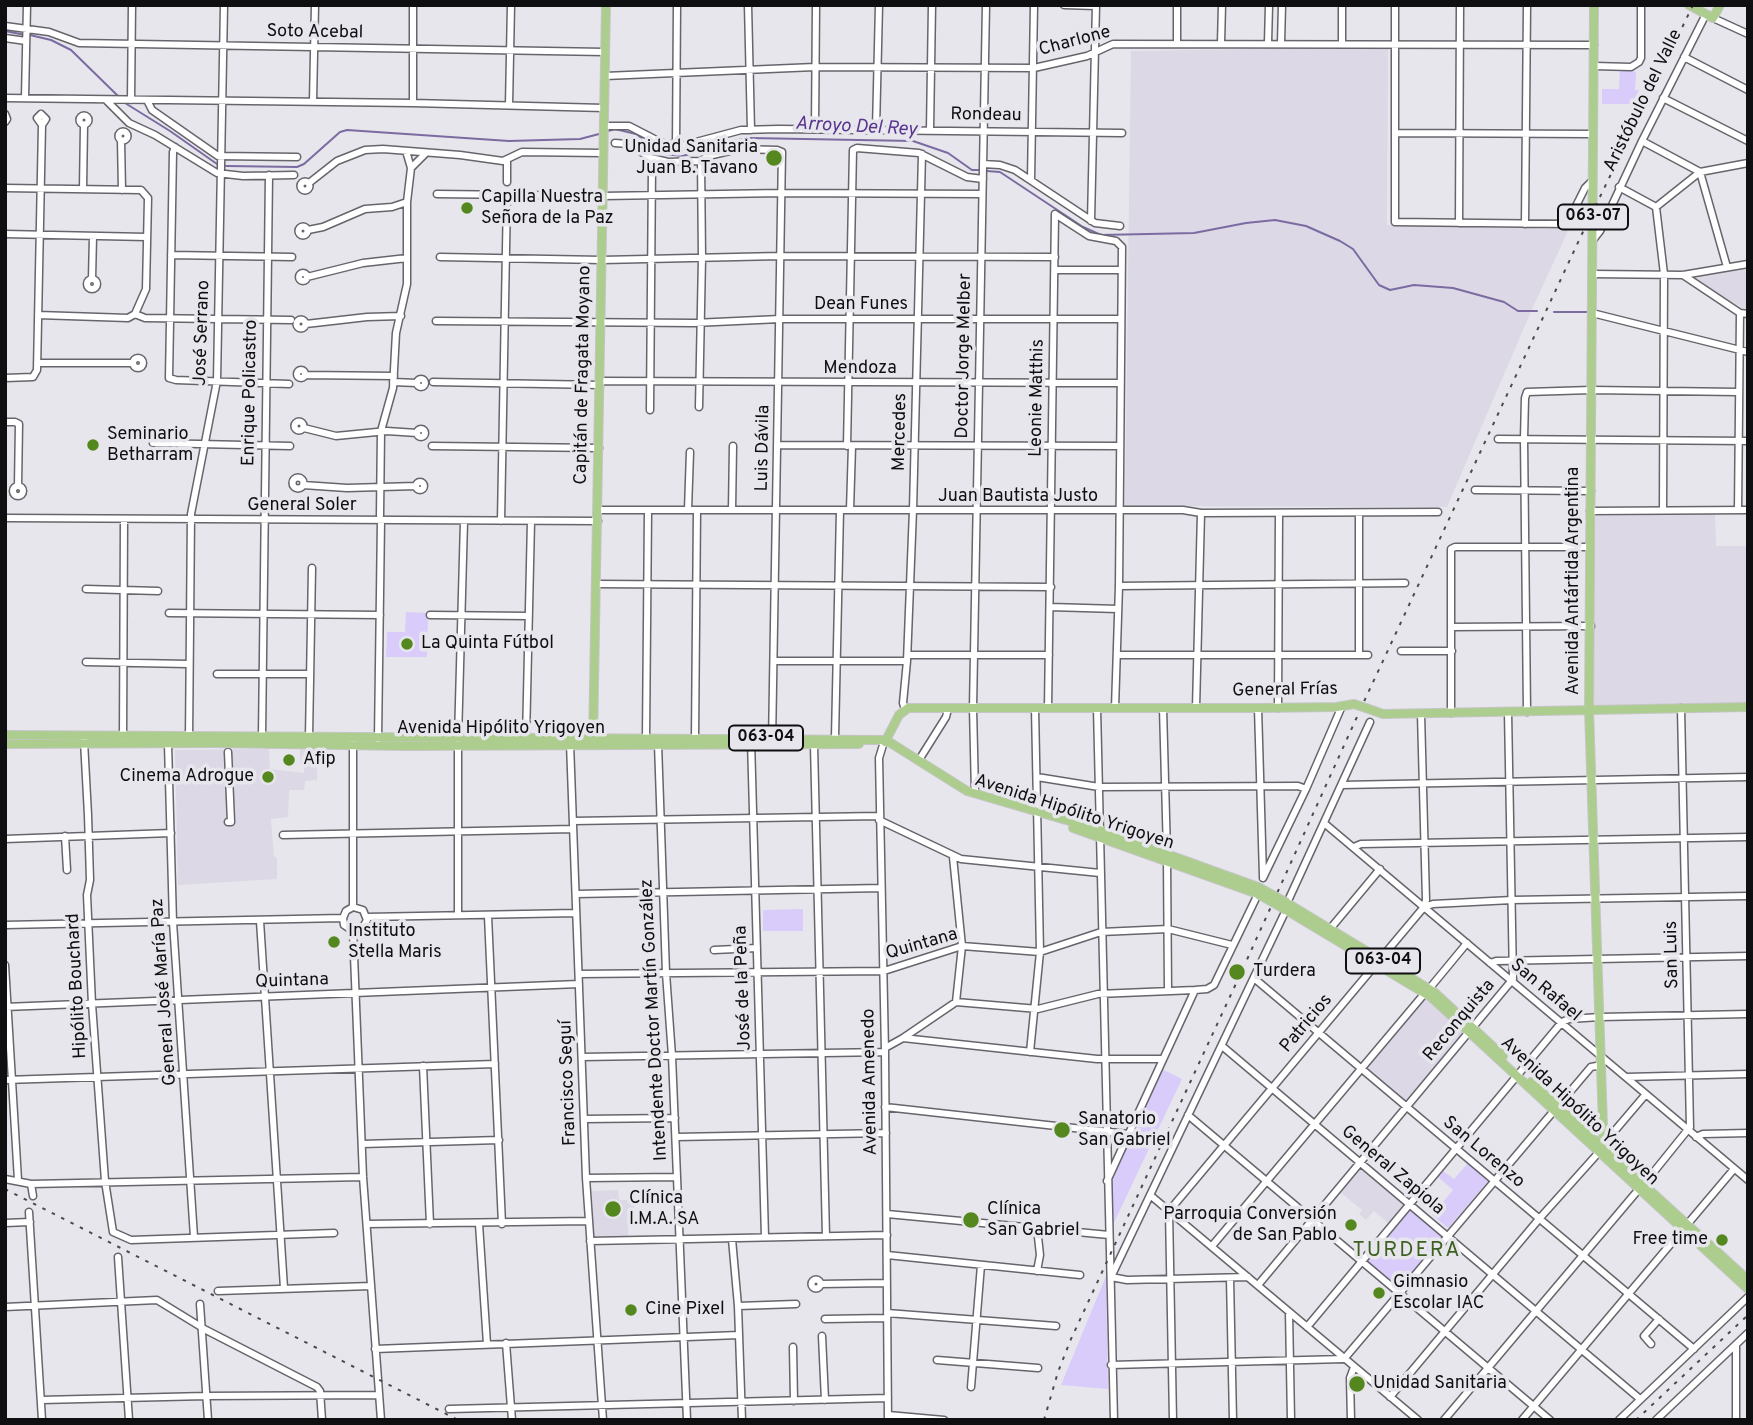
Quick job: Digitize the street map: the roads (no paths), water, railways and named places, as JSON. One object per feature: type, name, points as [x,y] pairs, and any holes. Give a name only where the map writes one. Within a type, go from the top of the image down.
[{"type":"main road","name":"Capitán de Fragata Moyano","points":[[593,741],[606,5]]},
{"type":"main road","name":"Avenida Antártida Argentina","points":[[1594,5],[1589,710],[1602,1061],[1602,1152]]},
{"type":"main road","points":[[1689,5],[1709,16]]},
{"type":"main road","name":"Aristóbulo del Valle","points":[[1709,16],[1720,5]]},
{"type":"main road","name":"General Frías","points":[[905,709],[1278,708],[1354,704],[1383,714],[1421,714],[1748,707]]},
{"type":"main road","points":[[885,742],[905,709]]},
{"type":"main road","name":"Avenida Hipólito Yrigoyen","points":[[5,736],[123,740],[593,741],[658,744],[835,738],[885,742],[919,760],[958,786],[1038,815]]},
{"type":"main road","name":"Avenida Hipólito Yrigoyen","points":[[123,740],[168,744],[189,740],[262,736],[353,741]]},
{"type":"main road","name":"Avenida Hipólito Yrigoyen","points":[[593,741],[646,738],[751,741]]},
{"type":"main road","name":"Avenida Hipólito Yrigoyen","points":[[5,744],[83,739]]},
{"type":"main road","name":"Avenida Hipólito Yrigoyen","points":[[458,742],[526,739],[570,741]]},
{"type":"main road","name":"Avenida Hipólito Yrigoyen","points":[[772,741],[814,745],[885,742],[960,793],[1100,833],[1258,890],[1427,991],[1641,1186],[1748,1289]]},
{"type":"main road","name":"Avenida Hipólito Yrigoyen","points":[[1287,907],[1330,929],[1378,962]]},
{"type":"main road","name":"Avenida Hipólito Yrigoyen","points":[[1684,1226],[1748,1280]]},
{"type":"street","points":[[25,98],[27,5]]},
{"type":"street","points":[[130,100],[132,5]]},
{"type":"street","name":"José Serrano","points":[[189,740],[191,519],[217,381],[224,5]]},
{"type":"street","points":[[313,102],[315,5]]},
{"type":"street","points":[[413,5],[413,103]]},
{"type":"street","points":[[509,105],[511,5]]},
{"type":"street","points":[[604,127],[629,126],[662,143],[676,146],[677,5]]},
{"type":"street","points":[[748,5],[751,130]]},
{"type":"street","points":[[815,129],[816,5]]},
{"type":"street","points":[[876,129],[878,5]]},
{"type":"street","points":[[930,130],[932,5]]},
{"type":"street","name":"Doctor Jorge Melber","points":[[975,793],[975,587],[986,5]]},
{"type":"street","points":[[1031,180],[1034,5]]},
{"type":"street","points":[[1064,5],[1096,6],[1091,221]]},
{"type":"street","points":[[1177,5],[1177,43]]},
{"type":"street","points":[[1221,43],[1222,5]]},
{"type":"street","points":[[1268,43],[1269,5]]},
{"type":"street","points":[[1281,43],[1282,5]]},
{"type":"street","points":[[1342,5],[1342,43]]},
{"type":"street","points":[[1395,5],[1395,222],[1567,225],[1585,188],[1592,181]]},
{"type":"street","points":[[1459,223],[1460,5]]},
{"type":"street","points":[[1525,224],[1527,5]]},
{"type":"street","points":[[1594,66],[1631,67],[1639,62],[1641,5]]},
{"type":"street","points":[[1709,16],[1748,34]]},
{"type":"street","name":"Aristóbulo del Valle","points":[[1593,240],[1600,231],[1684,57],[1709,16]]},
{"type":"street","points":[[5,26],[27,35]]},
{"type":"street","name":"Soto Acebal","points":[[27,35],[49,32],[79,43],[132,45],[605,52]]},
{"type":"street","points":[[5,38],[27,35]]},
{"type":"street","name":"Charlone","points":[[605,76],[815,67],[1034,68],[1095,53],[1110,44],[1594,45]]},
{"type":"street","points":[[1684,57],[1748,90]]},
{"type":"street","points":[[5,98],[604,108]]},
{"type":"street","points":[[1663,98],[1748,141]]},
{"type":"street","points":[[109,100],[129,123],[155,135],[211,170],[222,174],[294,175]]},
{"type":"street","points":[[147,100],[152,110],[221,157],[298,157]]},
{"type":"street","points":[[5,114],[5,121]]},
{"type":"street","points":[[5,378],[34,377],[37,363],[42,125]]},
{"type":"street","points":[[83,125],[83,189]]},
{"type":"street","name":"Rondeau","points":[[676,146],[692,144],[717,135],[751,130],[1122,133]]},
{"type":"street","points":[[1395,133],[1593,134]]},
{"type":"street","points":[[121,140],[122,190]]},
{"type":"street","points":[[1642,141],[1700,172],[1727,267]]},
{"type":"street","points":[[615,143],[628,144],[654,159],[668,162],[701,161],[699,407]]},
{"type":"street","points":[[175,147],[169,378],[289,384]]},
{"type":"street","points":[[850,510],[847,382],[854,148],[922,154],[967,177],[1010,167],[1091,221],[1120,226]]},
{"type":"street","points":[[309,183],[337,162],[356,152],[383,149],[460,155],[494,161],[507,160],[522,152],[603,153]]},
{"type":"street","name":"Luis Dávila","points":[[701,161],[708,156],[738,149],[782,152],[772,741]]},
{"type":"street","points":[[378,742],[382,431],[394,379],[398,326],[406,294],[407,202],[411,168],[406,151]]},
{"type":"street","points":[[411,168],[425,154]]},
{"type":"street","name":"Mercedes","points":[[905,709],[902,703],[907,658],[913,510],[922,154]]},
{"type":"street","points":[[650,410],[654,159]]},
{"type":"street","points":[[507,160],[508,182]]},
{"type":"street","points":[[1656,207],[1700,172],[1748,163]]},
{"type":"street","name":"Enrique Policastro","points":[[262,736],[269,175]]},
{"type":"street","points":[[1619,187],[1656,207]]},
{"type":"street","points":[[5,188],[141,190],[146,193],[148,200],[146,293],[135,314],[128,318],[38,315]]},
{"type":"street","points":[[437,194],[982,194]]},
{"type":"street","points":[[501,521],[507,195]]},
{"type":"street","points":[[308,230],[365,209],[392,207],[407,202]]},
{"type":"street","points":[[392,207],[407,213]]},
{"type":"street","points":[[1656,207],[1664,274],[1663,510]]},
{"type":"street","name":"Leonie Matthis","points":[[1048,708],[1055,214],[1089,236],[1119,243],[1122,247],[1121,270]]},
{"type":"street","points":[[5,234],[147,237]]},
{"type":"street","points":[[92,279],[93,236]]},
{"type":"street","points":[[171,255],[292,257]]},
{"type":"street","points":[[440,257],[602,260],[780,256],[1055,257]]},
{"type":"street","points":[[307,277],[363,263],[407,258]]},
{"type":"street","points":[[390,262],[407,268]]},
{"type":"street","points":[[1593,274],[1683,275],[1748,264]]},
{"type":"street","points":[[1055,270],[1121,270],[1119,586],[1115,708]]},
{"type":"street","points":[[1683,275],[1740,313],[1748,314]]},
{"type":"street","points":[[1592,313],[1748,352]]},
{"type":"street","points":[[1738,510],[1740,313]]},
{"type":"street","points":[[135,314],[141,318],[291,320]]},
{"type":"street","points":[[306,324],[401,316]]},
{"type":"street","points":[[382,317],[398,326]]},
{"type":"street","name":"Dean Funes","points":[[436,321],[701,323],[780,319],[1121,319]]},
{"type":"street","points":[[37,363],[133,363]]},
{"type":"street","points":[[305,375],[394,379],[417,383]]},
{"type":"street","name":"Mendoza","points":[[433,383],[1120,383]]},
{"type":"street","points":[[1527,712],[1524,439],[1527,392],[1738,391]]},
{"type":"street","points":[[5,422],[19,424],[18,486]]},
{"type":"street","points":[[304,428],[336,436],[382,431],[417,433]]},
{"type":"street","points":[[1498,439],[1748,441]]},
{"type":"street","points":[[153,443],[290,446]]},
{"type":"street","points":[[778,445],[1120,446]]},
{"type":"street","points":[[432,446],[599,448]]},
{"type":"street","points":[[732,510],[733,446]]},
{"type":"street","points":[[688,510],[690,452]]},
{"type":"street","points":[[303,485],[347,488],[416,486]]},
{"type":"street","points":[[1475,490],[1591,491]]},
{"type":"street","name":"Juan Bautista Justo","points":[[598,510],[1438,512]]},
{"type":"street","points":[[646,738],[648,510]]},
{"type":"street","points":[[695,738],[697,510]]},
{"type":"street","points":[[835,738],[841,510]]},
{"type":"street","points":[[1590,511],[1748,510]]},
{"type":"street","points":[[1196,708],[1201,513]]},
{"type":"street","points":[[1278,708],[1279,513]]},
{"type":"street","points":[[1359,513],[1359,655]]},
{"type":"street","name":"General Soler","points":[[5,518],[598,521]]},
{"type":"street","points":[[123,740],[124,519]]},
{"type":"street","points":[[458,915],[458,742],[464,521]]},
{"type":"street","points":[[526,739],[531,521]]},
{"type":"street","points":[[1451,713],[1451,549],[1590,547]]},
{"type":"street","points":[[309,737],[312,568]]},
{"type":"street","points":[[1119,586],[1405,583]]},
{"type":"street","points":[[597,584],[1051,587]]},
{"type":"street","points":[[86,589],[158,591]]},
{"type":"street","points":[[1050,607],[1118,609]]},
{"type":"street","points":[[169,613],[380,615]]},
{"type":"street","points":[[430,615],[529,616]]},
{"type":"street","points":[[1451,627],[1591,626]]},
{"type":"street","points":[[1401,651],[1452,651]]},
{"type":"street","points":[[774,661],[837,661],[975,654],[1049,655]]},
{"type":"street","points":[[1117,655],[1368,655]]},
{"type":"street","points":[[86,662],[188,664]]},
{"type":"street","points":[[217,674],[310,674]]},
{"type":"street","points":[[582,1056],[885,1050],[956,1002],[1035,1009],[1103,993],[1212,987],[1306,789],[1342,706]]},
{"type":"street","points":[[1030,1052],[1040,952],[1035,708]]},
{"type":"street","points":[[1097,708],[1114,1420]]},
{"type":"street","points":[[1163,708],[1168,991]]},
{"type":"street","points":[[1258,708],[1263,878]]},
{"type":"street","name":"San Luis","points":[[1681,708],[1689,1130]]},
{"type":"street","points":[[919,760],[946,717],[948,709]]},
{"type":"street","name":"Reconquista","points":[[1258,1285],[1511,981],[1513,960],[1508,712]]},
{"type":"street","points":[[1421,714],[1424,907],[1433,904],[1512,900],[1748,896]]},
{"type":"street","points":[[1111,1277],[1255,979],[1370,722]]},
{"type":"street","name":"Hipólito Bouchard","points":[[83,739],[90,880],[87,895],[92,1004],[105,1181],[115,1233],[131,1240],[194,1237]]},
{"type":"street","points":[[353,741],[353,907]]},
{"type":"street","name":"Francisco Seguí","points":[[570,741],[586,1178],[603,1420]]},
{"type":"street","name":"José de la Peña","points":[[751,741],[765,1237]]},
{"type":"street","name":"Avenida Amenedo","points":[[885,742],[879,758],[879,818],[885,1050],[888,1418]]},
{"type":"street","name":"General José María Paz","points":[[168,744],[173,922],[194,1237]]},
{"type":"street","name":"Intendente Doctor Martín González","points":[[658,744],[687,1420]]},
{"type":"street","points":[[814,745],[826,1236]]},
{"type":"street","points":[[228,752],[231,822],[228,822]]},
{"type":"street","points":[[1037,777],[1099,787],[1298,786],[1306,789]]},
{"type":"street","points":[[1342,785],[1748,777]]},
{"type":"street","points":[[573,821],[814,816],[879,818],[953,857],[1100,873]]},
{"type":"street","name":"San Rafael","points":[[1324,823],[1562,1022],[1602,1061],[1626,1077],[1748,1180]]},
{"type":"street","points":[[284,835],[573,830]]},
{"type":"street","points":[[5,839],[171,833]]},
{"type":"street","points":[[65,836],[67,870]]},
{"type":"street","points":[[1353,847],[1361,844],[1748,837]]},
{"type":"street","points":[[953,857],[962,946],[956,1002]]},
{"type":"street","points":[[1330,929],[1380,870]]},
{"type":"street","points":[[576,894],[881,888]]},
{"type":"street","points":[[353,907],[360,908],[367,917],[365,926],[353,931],[346,928],[343,918],[346,911],[353,907]]},
{"type":"street","name":"Patricios","points":[[1169,1211],[1424,907]]},
{"type":"street","points":[[367,917],[576,912]]},
{"type":"street","points":[[488,916],[502,1224]]},
{"type":"street","points":[[5,925],[343,918]]},
{"type":"street","points":[[260,920],[284,1288]]},
{"type":"street","points":[[1101,932],[1168,929],[1232,945]]},
{"type":"street","points":[[353,931],[363,1177],[381,1420]]},
{"type":"street","name":"Quintana","points":[[579,974],[883,971],[962,946],[1040,952],[1101,932]]},
{"type":"street","points":[[1212,1246],[1467,943]]},
{"type":"street","points":[[714,950],[757,948]]},
{"type":"street","points":[[1490,963],[1513,960],[1748,956]]},
{"type":"street","points":[[5,965],[8,1080],[18,1180]]},
{"type":"street","name":"San Lorenzo","points":[[1255,979],[1694,1349]]},
{"type":"street","name":"Quintana","points":[[7,1007],[579,984]]},
{"type":"street","points":[[1107,1183],[1195,990]]},
{"type":"street","points":[[1307,1327],[1562,1022],[1600,1017],[1748,1014]]},
{"type":"street","points":[[903,1038],[1104,1059],[1162,1059]]},
{"type":"street","name":"General Zapiola","points":[[1222,1046],[1640,1399]]},
{"type":"street","points":[[1111,1365],[1344,1359],[1591,1067],[1602,1061]]},
{"type":"street","points":[[8,1080],[495,1064]]},
{"type":"street","points":[[423,1066],[430,1224]]},
{"type":"street","points":[[1626,1077],[1748,1074]]},
{"type":"street","points":[[1604,1137],[1612,1134],[1646,1094]]},
{"type":"street","points":[[885,1107],[1128,1134]]},
{"type":"street","points":[[1188,1115],[1550,1420]]},
{"type":"street","points":[[584,1119],[675,1118]]},
{"type":"street","points":[[1444,1420],[1689,1130]]},
{"type":"street","points":[[676,1137],[886,1133]]},
{"type":"street","points":[[1696,1137],[1703,1134],[1748,1133]]},
{"type":"street","points":[[362,1144],[499,1140]]},
{"type":"street","points":[[1390,1397],[1539,1219],[1602,1152]]},
{"type":"street","points":[[1522,1420],[1734,1169]]},
{"type":"street","points":[[5,1179],[31,1184],[363,1177]]},
{"type":"street","points":[[586,1178],[677,1177]]},
{"type":"street","points":[[31,1184],[33,1196]]},
{"type":"street","points":[[1150,1195],[1418,1420]]},
{"type":"street","points":[[1169,1211],[1173,1420]]},
{"type":"street","points":[[29,1212],[43,1420]]},
{"type":"street","points":[[887,1214],[1110,1235]]},
{"type":"street","points":[[367,1224],[589,1221]]},
{"type":"street","points":[[5,1223],[30,1222]]},
{"type":"street","points":[[479,1224],[487,1344]]},
{"type":"street","points":[[1037,1271],[1040,1255],[1038,1228]]},
{"type":"street","points":[[194,1237],[334,1233]]},
{"type":"street","points":[[590,1241],[887,1235]]},
{"type":"street","points":[[732,1238],[738,1306],[742,1420]]},
{"type":"street","points":[[887,1255],[1080,1275]]},
{"type":"street","points":[[118,1257],[129,1420]]},
{"type":"street","points":[[971,1387],[981,1265]]},
{"type":"street","points":[[1111,1277],[1127,1280],[1248,1277]]},
{"type":"street","points":[[1230,1278],[1233,1420]]},
{"type":"street","points":[[821,1284],[887,1283]]},
{"type":"street","points":[[218,1291],[370,1286]]},
{"type":"street","points":[[1619,1420],[1748,1297]]},
{"type":"street","points":[[5,1307],[157,1300],[201,1327],[315,1385],[319,1389],[321,1420]]},
{"type":"street","points":[[200,1304],[208,1420]]},
{"type":"street","points":[[738,1306],[796,1304]]},
{"type":"street","points":[[1289,1312],[1291,1420]]},
{"type":"street","points":[[825,1319],[887,1315],[1056,1326]]},
{"type":"street","points":[[1651,1344],[1644,1336],[1659,1319]]},
{"type":"street","points":[[1656,1420],[1748,1333]]},
{"type":"street","points":[[375,1349],[739,1335]]},
{"type":"street","points":[[822,1336],[825,1400]]},
{"type":"street","points":[[506,1343],[512,1420]]},
{"type":"street","points":[[1736,1345],[1737,1420]]},
{"type":"street","points":[[793,1347],[794,1401]]},
{"type":"street","points":[[937,1360],[1038,1368]]},
{"type":"street","points":[[1351,1420],[1350,1378],[1354,1367]]},
{"type":"street","points":[[41,1400],[379,1395]]},
{"type":"street","points":[[449,1409],[888,1398]]},
{"type":"street","points":[[888,1418],[944,1420]]},
{"type":"waterway","name":"Arroyo Del Rey","points":[[5,31],[25,35]]},
{"type":"waterway","name":"Arroyo Del Rey","points":[[30,35],[51,40],[71,50],[118,96]]},
{"type":"waterway","name":"Arroyo Del Rey","points":[[125,103],[217,164]]},
{"type":"waterway","name":"Arroyo Del Rey","points":[[608,131],[615,129],[636,134],[664,154],[683,156],[750,138],[913,141],[948,153],[972,170],[981,170]]},
{"type":"waterway","name":"Arroyo Del Rey","points":[[226,166],[297,167],[340,132],[347,130],[509,141],[580,139],[599,134]]},
{"type":"waterway","name":"Arroyo Del Rey","points":[[987,171],[1000,172],[1083,227],[1101,235],[1194,233],[1275,220],[1306,226],[1340,241],[1353,249],[1379,285],[1390,290],[1414,285],[1453,288],[1504,302],[1518,311],[1537,311]]},
{"type":"waterway","name":"Arroyo Del Rey","points":[[1554,312],[1588,312]]},
{"type":"railway","points":[[1044,1420],[1071,1339],[1581,236],[1693,5]]},
{"type":"railway","points":[[5,1189],[458,1420]]},
{"type":"railway","points":[[1636,1420],[1748,1315]]},
{"type":"place","name":"Unidad Sanitaria Juan B. Tavano","points":[[774,158]]},
{"type":"place","name":"Capilla Nuestra Señora de la Paz","points":[[467,208]]},
{"type":"place","name":"Seminario Betharram","points":[[93,445]]},
{"type":"place","name":"La Quinta Fútbol","points":[[407,644]]},
{"type":"place","name":"Afip","points":[[289,760]]},
{"type":"place","name":"Cinema Adrogue","points":[[268,777]]},
{"type":"place","name":"Instituto Stella Maris","points":[[334,942]]},
{"type":"place","name":"Turdera","points":[[1237,972]]},
{"type":"place","name":"Sanatorio San Gabriel","points":[[1062,1130]]},
{"type":"place","name":"Clínica I.M.A. SA","points":[[613,1209]]},
{"type":"place","name":"Clínica San Gabriel","points":[[971,1220]]},
{"type":"place","name":"Parroquia Conversión de San Pablo","points":[[1351,1225]]},
{"type":"place","name":"Free time","points":[[1722,1240]]},
{"type":"place","name":"Gimnasio Escolar IAC","points":[[1379,1293]]},
{"type":"place","name":"Cine Pixel","points":[[631,1310]]},
{"type":"place","name":"Unidad Sanitaria","points":[[1357,1384]]},
{"type":"district","name":"TURDERA","points":[[1407,1252]]}]
